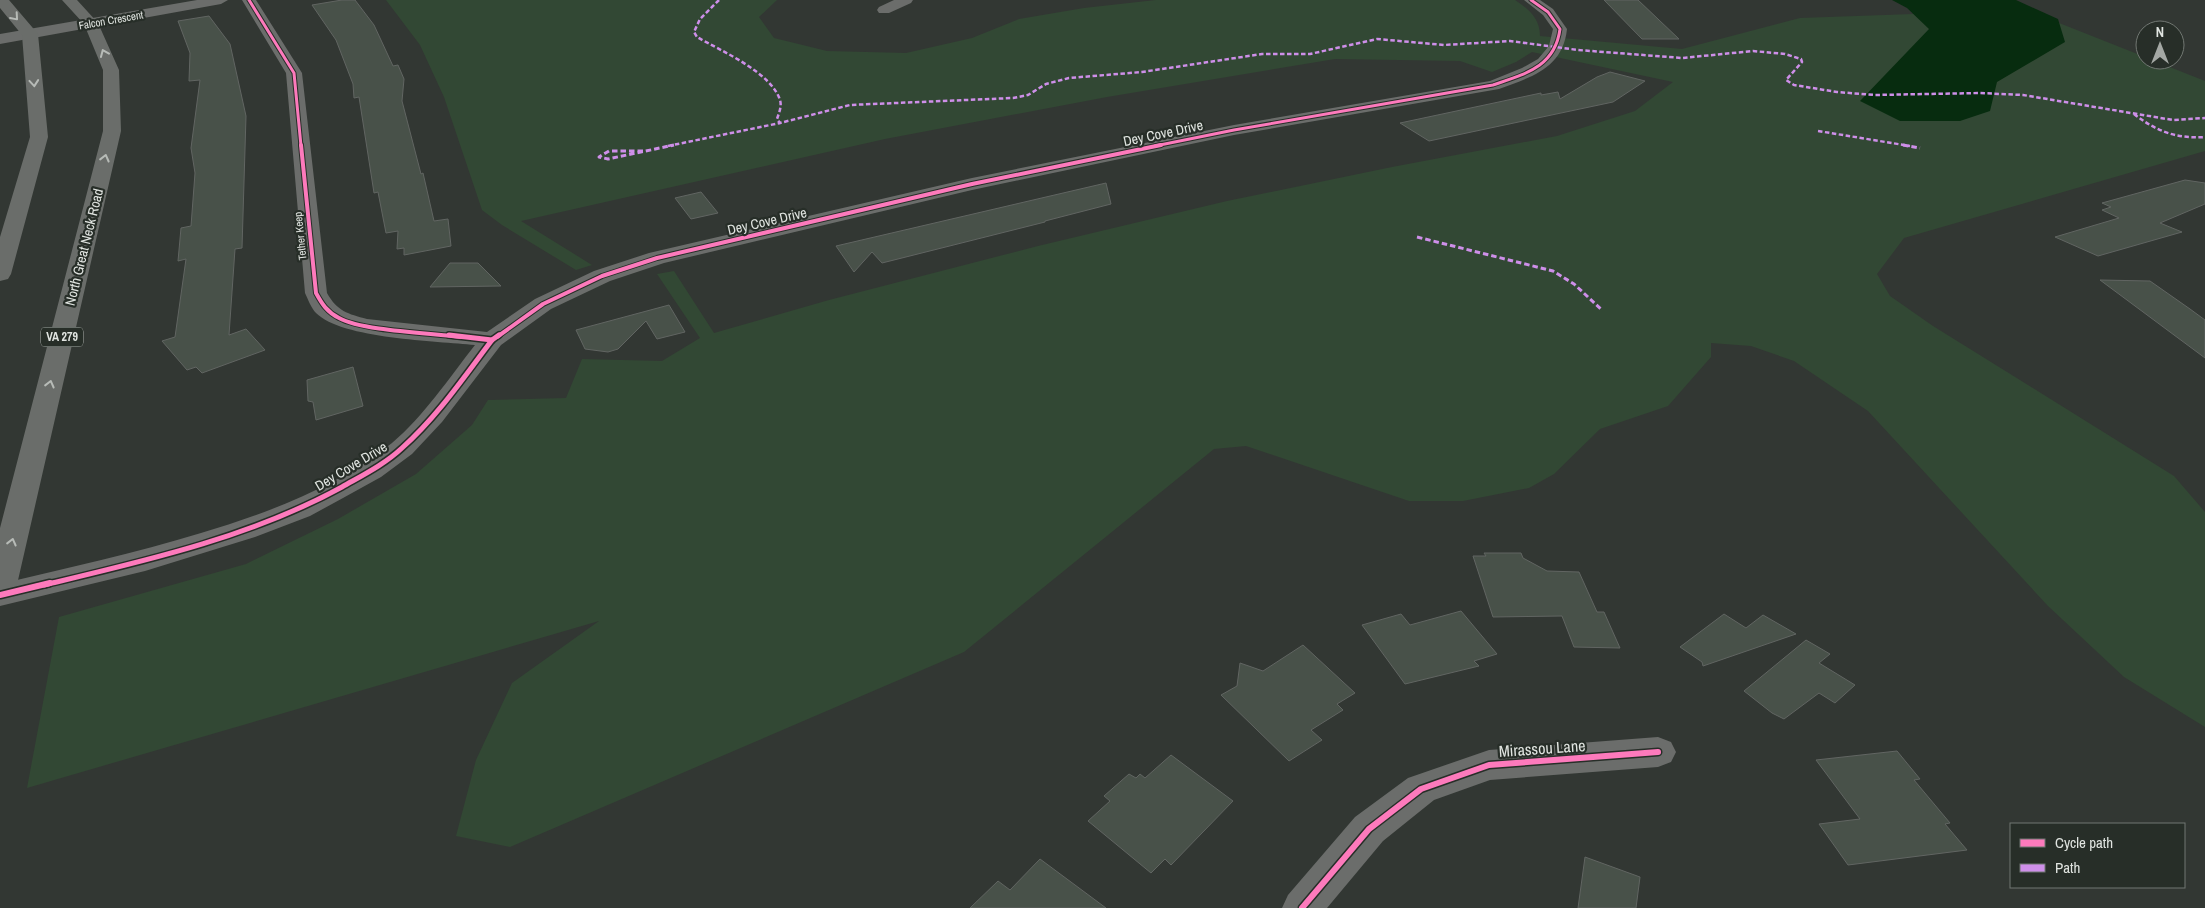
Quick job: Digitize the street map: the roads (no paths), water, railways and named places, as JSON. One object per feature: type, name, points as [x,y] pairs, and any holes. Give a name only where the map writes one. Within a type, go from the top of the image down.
[{"type":"main road","points":[[0,274],[39,137],[30,34],[1,0]]},
{"type":"main road","name":"North Great Neck Road","points":[[0,589],[112,131],[111,70],[91,23],[69,0]]},
{"type":"street","name":"Falcon Crescent","points":[[0,39],[221,0]]},
{"type":"street","name":"Tether Keep","points":[[249,0],[294,73],[316,293],[324,308],[340,319],[366,326],[492,340]]},
{"type":"street","points":[[884,10],[906,0]]},
{"type":"street","name":"Dey Cove Drive","points":[[0,595],[134,564],[244,530],[300,509],[333,492],[371,471],[402,448],[433,416],[492,340],[543,304],[602,276],[657,258],[982,182],[1234,130],[1493,85],[1532,70],[1544,61],[1557,47],[1560,29],[1548,12],[1531,0]]},
{"type":"street","name":"Mirassou Lane","points":[[1302,908],[1368,829],[1421,790],[1489,765],[1658,752]]}]
